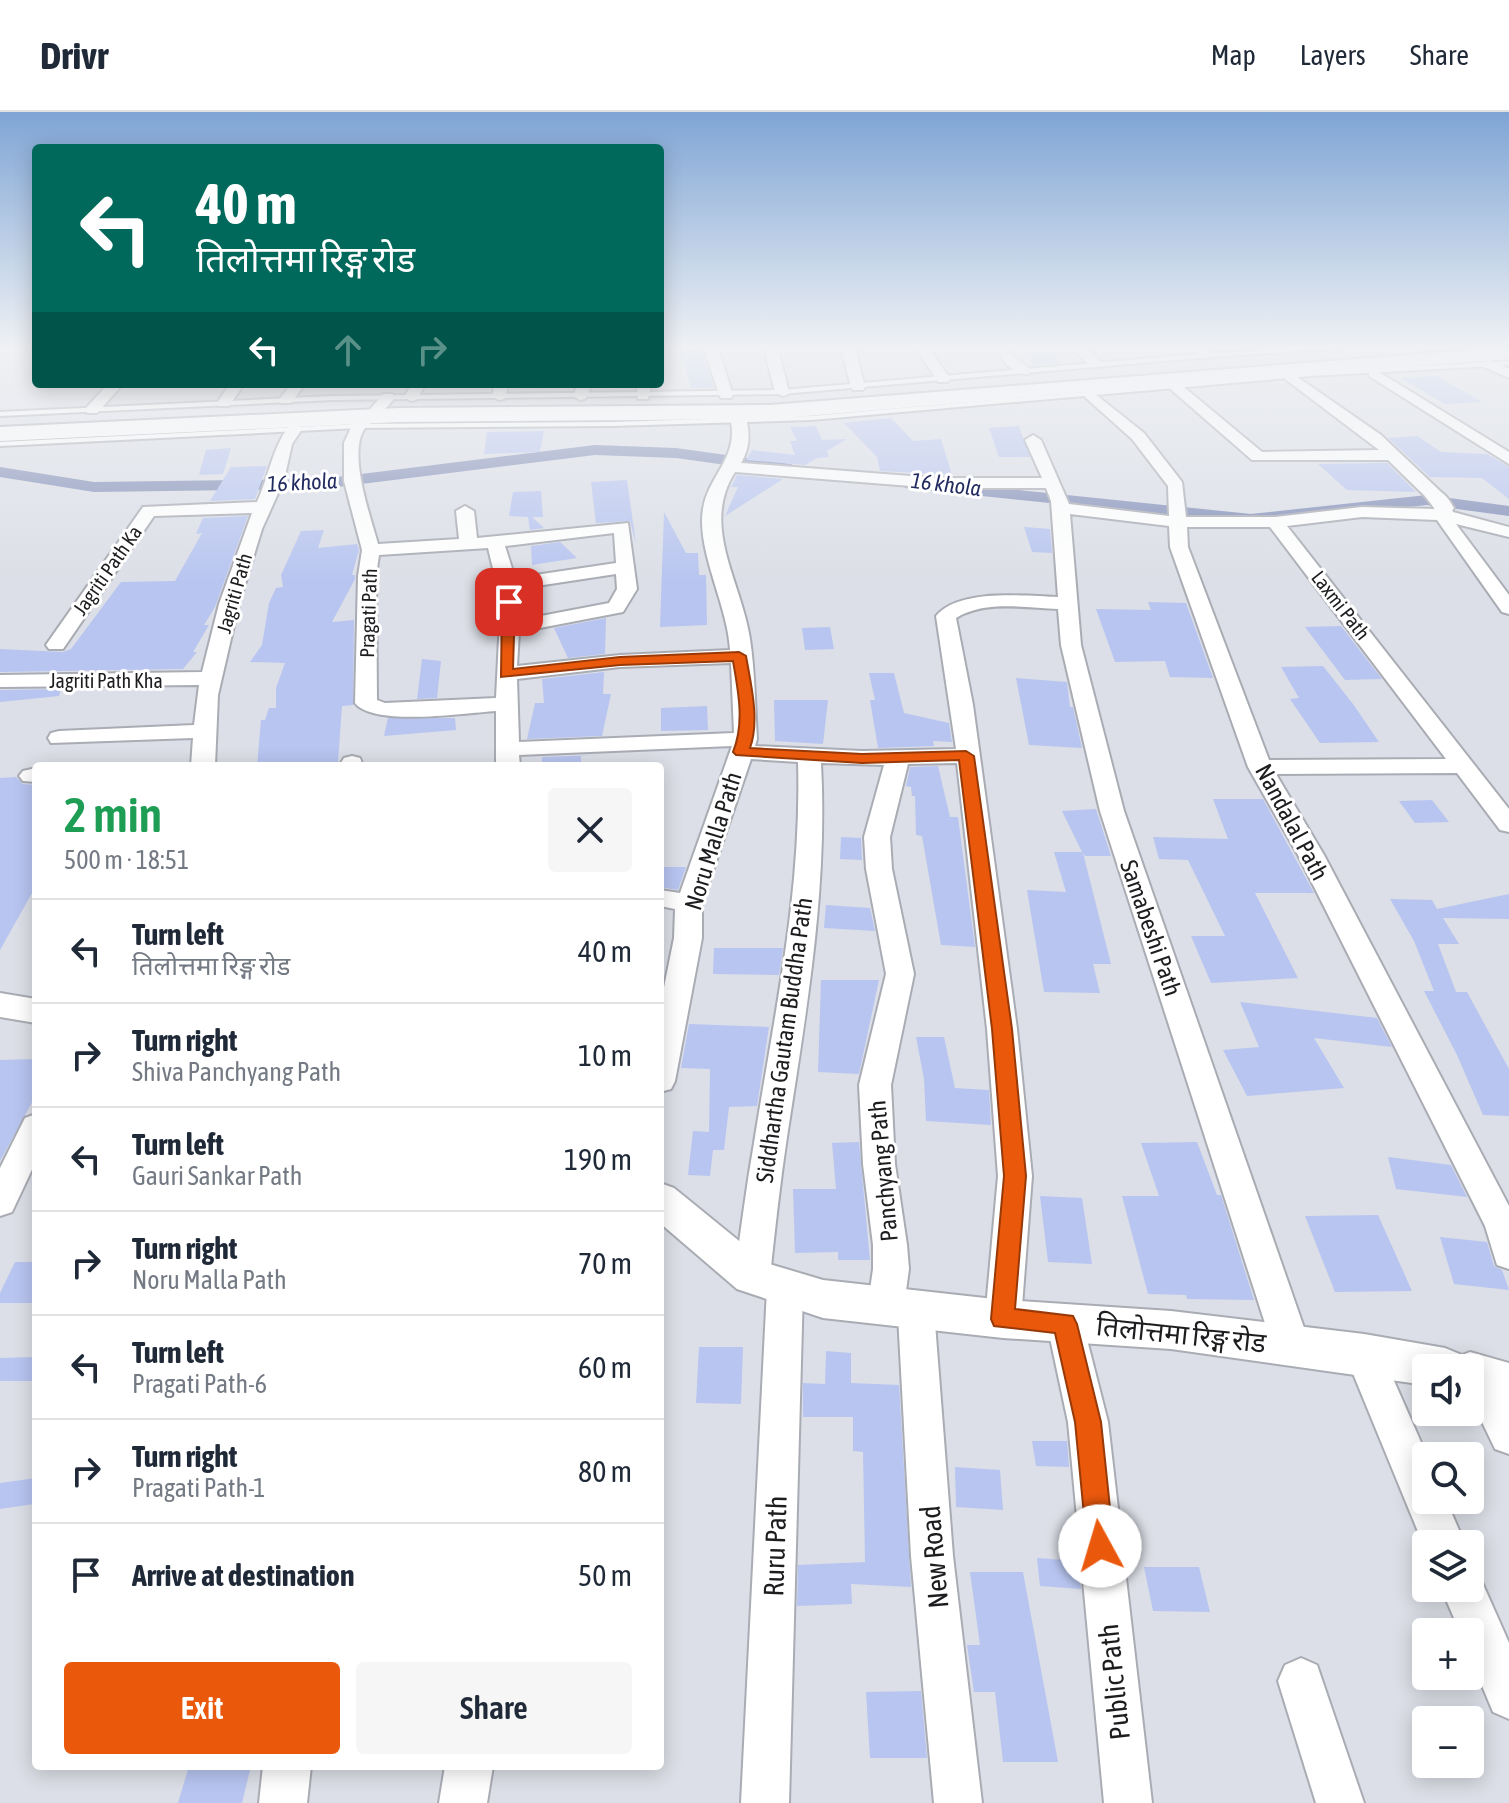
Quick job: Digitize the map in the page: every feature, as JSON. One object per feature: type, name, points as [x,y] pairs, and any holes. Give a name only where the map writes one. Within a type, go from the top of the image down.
[{"type":"highway","points":[[0,425],[31,424]]},
{"type":"highway","points":[[0,434],[172,424]]},
{"type":"street","name":"Pragati Path","points":[[366,424],[352,443],[352,481],[371,550],[367,576],[366,703],[382,710],[507,704]]},
{"type":"street","name":"Noru Malla Path","points":[[664,1040],[668,999],[688,938],[689,903],[709,853],[743,746],[746,703],[739,656],[740,638],[710,524],[711,506],[718,487],[733,467],[742,436],[739,424]]},
{"type":"street","name":"Nandalal Path","points":[[1124,424],[1138,436],[1176,486],[1179,547],[1260,767],[1311,855],[1502,1226],[1509,1255]]},
{"type":"street","points":[[1219,424],[1258,457],[1394,455]]},
{"type":"street","points":[[1353,424],[1394,455],[1441,506],[1448,525],[1509,608]]},
{"type":"street","points":[[1455,424],[1507,457]]},
{"type":"street","name":"Jagriti Path","points":[[203,762],[211,678],[229,604],[263,507],[276,480],[284,444],[294,429]]},
{"type":"street","name":"Samabeshi Path","points":[[1033,440],[1057,497],[1071,645],[1112,811],[1291,1345]]},
{"type":"street","points":[[1477,454],[1507,457]]},
{"type":"street","points":[[733,467],[936,483],[1057,497],[1176,522],[1275,522],[1441,506],[1509,532]]},
{"type":"street","points":[[149,511],[157,492]]},
{"type":"street","name":"Jagriti Path Ka","points":[[56,645],[149,511],[263,507]]},
{"type":"street","points":[[465,511],[469,544]]},
{"type":"street","name":"Laxmi Path","points":[[1275,522],[1412,695],[1509,825]]},
{"type":"street","points":[[371,550],[495,542],[622,527],[627,589],[616,608],[510,628]]},
{"type":"street","points":[[495,542],[507,585],[510,628],[506,674],[507,757],[743,746],[809,756],[966,756]]},
{"type":"street","points":[[507,585],[624,567]]},
{"type":"street","points":[[1003,1319],[1015,1176],[1002,1029],[962,705],[946,616],[957,606],[1068,603]]},
{"type":"street","points":[[506,674],[620,661],[739,656]]},
{"type":"street","name":"Jagriti Path Kha","points":[[0,681],[211,678]]},
{"type":"street","points":[[59,738],[205,731]]},
{"type":"street","name":"Siddhartha Gautam Buddha Path","points":[[768,1283],[770,1142],[798,979],[812,821],[809,756]]},
{"type":"street","name":"Panchyang Path","points":[[898,756],[877,837],[879,869],[900,974],[875,1085],[880,1175],[901,1307]]},
{"type":"street","points":[[1260,767],[1462,766]]},
{"type":"street","points":[[664,899],[689,903]]},
{"type":"street","points":[[0,1005],[32,1010]]},
{"type":"street","points":[[0,1203],[32,1135]]},
{"type":"street","name":"तिलोत्तमा रिङ्ग रोड","points":[[664,1206],[768,1283],[823,1299],[1003,1319],[1171,1330],[1412,1363]]},
{"type":"street","name":"Ruru Path","points":[[765,1803],[768,1283]]},
{"type":"street","name":"New Road","points":[[901,1307],[958,1803]]},
{"type":"street","name":"Public Path","points":[[1065,1324],[1088,1422],[1128,1803]]},
{"type":"street","points":[[1364,1354],[1438,1530]]},
{"type":"street","points":[[1484,1389],[1509,1436]]},
{"type":"street","points":[[1469,1602],[1509,1696]]},
{"type":"street","points":[[1301,1681],[1340,1803]]},
{"type":"street","points":[[283,1803],[287,1770]]},
{"type":"street","points":[[463,1803],[468,1770]]},
{"type":"lane","points":[[0,444],[294,429],[318,424]]},
{"type":"building","points":[[845,424],[897,424],[913,441],[941,439],[952,475],[880,471],[877,457]]},
{"type":"building","points":[[816,426],[822,440],[847,439],[827,451],[829,457],[817,458],[805,465],[746,460],[752,450],[795,455],[790,441],[797,441],[790,427]]},
{"type":"building","points":[[1019,426],[1030,457],[999,457],[989,428]]},
{"type":"building","points":[[544,431],[540,452],[484,454],[487,432]]},
{"type":"building","points":[[1417,436],[1441,452],[1487,454],[1509,467],[1509,499],[1482,478],[1430,477],[1388,438]]},
{"type":"building","points":[[231,448],[223,474],[199,475],[206,450]]},
{"type":"building","points":[[1387,463],[1416,492],[1347,490],[1318,464]]},
{"type":"building","points":[[267,466],[255,499],[210,501],[231,467]]},
{"type":"building","points":[[737,475],[783,479],[725,516],[738,487],[731,487]]},
{"type":"building","points":[[627,480],[636,544],[630,521],[596,523],[591,482]]},
{"type":"building","points":[[541,491],[543,517],[532,517],[544,528],[530,530],[528,517],[509,516],[513,492]]},
{"type":"building","points":[[664,512],[686,553],[698,553],[699,575],[706,575],[707,625],[660,627]]},
{"type":"building","points":[[248,516],[215,607],[204,625],[209,625],[193,652],[197,652],[183,669],[0,672],[0,649],[63,652],[71,649],[121,582],[175,581],[202,533],[196,534],[203,518]]},
{"type":"building","points":[[1024,527],[1050,529],[1052,553],[1032,552]]},
{"type":"building","points":[[324,530],[318,548],[357,544],[359,550],[352,575],[355,579],[332,622],[354,620],[353,705],[342,706],[338,762],[257,762],[261,720],[265,720],[269,708],[276,708],[276,688],[285,663],[250,662],[262,645],[269,603],[276,588],[283,587],[281,575],[301,531]]},
{"type":"building","points":[[560,542],[577,558],[532,565],[531,546]]},
{"type":"building","points":[[1148,602],[1186,603],[1213,678],[1170,677],[1165,661],[1115,662],[1096,609],[1151,610]]},
{"type":"building","points":[[606,618],[605,654],[568,658],[554,628]]},
{"type":"building","points":[[1341,626],[1382,679],[1345,680],[1305,627]]},
{"type":"building","points":[[830,627],[834,649],[805,650],[802,628]]},
{"type":"building","points":[[422,659],[441,661],[437,698],[417,699]]},
{"type":"building","points":[[1323,666],[1379,742],[1320,743],[1290,699],[1299,698],[1281,667]]},
{"type":"building","points":[[604,672],[603,694],[611,694],[602,736],[527,739],[535,703],[544,703],[542,679]]},
{"type":"building","points":[[869,673],[894,673],[904,713],[949,723],[952,742],[933,741],[934,746],[878,748],[870,700],[875,700]]},
{"type":"building","points":[[1016,678],[1067,682],[1070,707],[1073,707],[1082,748],[1029,745]]},
{"type":"building","points":[[61,689],[59,696],[0,702],[0,690]]},
{"type":"building","points":[[774,700],[828,700],[823,744],[775,741]]},
{"type":"building","points":[[707,706],[708,730],[661,731],[661,708]]},
{"type":"building","points":[[388,718],[455,718],[456,730],[384,736]]},
{"type":"building","points":[[601,755],[581,756],[581,762],[542,762],[540,757]]},
{"type":"building","points":[[938,766],[950,817],[958,817],[975,947],[941,945],[922,836],[916,835],[915,796],[912,796],[911,787],[906,786],[910,767]]},
{"type":"building","points":[[16,777],[23,784],[32,785],[32,893],[0,950],[0,778]]},
{"type":"building","points":[[1213,799],[1263,799],[1314,893],[1255,893],[1298,978],[1211,983],[1191,936],[1225,936],[1188,860],[1159,859],[1153,837],[1228,839]]},
{"type":"building","points":[[1432,800],[1449,822],[1415,823],[1399,801]]},
{"type":"building","points":[[1096,809],[1111,856],[1085,856],[1083,853],[1111,964],[1093,964],[1100,993],[1044,992],[1027,890],[1066,892],[1054,852],[1082,852],[1062,811]]},
{"type":"building","points":[[841,837],[861,838],[862,860],[840,859]]},
{"type":"building","points":[[664,867],[686,867],[678,890],[664,888]]},
{"type":"building","points":[[1509,894],[1509,919],[1443,918],[1459,944],[1438,944],[1456,992],[1467,992],[1509,1069],[1509,1116],[1483,1115],[1424,991],[1434,991],[1414,941],[1390,899],[1432,900],[1437,909]]},
{"type":"building","points":[[826,905],[870,908],[875,931],[824,928]]},
{"type":"building","points":[[714,948],[783,948],[779,975],[713,974]]},
{"type":"building","points":[[821,980],[879,980],[859,1074],[818,1072]]},
{"type":"building","points":[[1240,1002],[1377,1018],[1392,1047],[1314,1038],[1344,1088],[1247,1096],[1223,1050],[1259,1047]]},
{"type":"building","points":[[689,1024],[769,1027],[757,1106],[729,1107],[724,1150],[713,1150],[710,1176],[688,1175],[693,1131],[709,1132],[710,1069],[681,1068]]},
{"type":"building","points":[[916,1037],[944,1037],[955,1088],[989,1090],[991,1125],[926,1121],[924,1079]]},
{"type":"building","points":[[32,1059],[32,1102],[0,1161],[0,1060]]},
{"type":"building","points":[[859,1142],[870,1260],[838,1260],[838,1252],[795,1253],[793,1189],[836,1189],[832,1143]]},
{"type":"building","points":[[1197,1142],[1217,1195],[1221,1195],[1254,1300],[1187,1299],[1186,1295],[1148,1294],[1122,1196],[1159,1196],[1141,1143]]},
{"type":"building","points":[[1388,1157],[1451,1165],[1467,1197],[1396,1189]]},
{"type":"building","points":[[1040,1196],[1082,1198],[1092,1264],[1048,1262]]},
{"type":"building","points":[[1378,1215],[1412,1291],[1335,1292],[1305,1216]]},
{"type":"building","points":[[1440,1237],[1487,1242],[1494,1266],[1502,1270],[1509,1290],[1454,1284]]},
{"type":"building","points":[[15,1262],[32,1262],[32,1303],[0,1303],[0,1293]]},
{"type":"building","points":[[699,1347],[743,1347],[741,1404],[696,1403]]},
{"type":"building","points":[[826,1351],[851,1353],[851,1383],[899,1385],[911,1587],[851,1584],[852,1604],[797,1606],[798,1565],[865,1562],[863,1452],[853,1451],[853,1417],[803,1417],[803,1383],[825,1384]]},
{"type":"building","points":[[32,1357],[32,1381],[0,1381],[0,1358]]},
{"type":"building","points":[[1032,1441],[1067,1441],[1069,1467],[1036,1466]]},
{"type":"building","points":[[955,1467],[1000,1470],[1003,1510],[956,1507]]},
{"type":"building","points":[[32,1479],[32,1504],[0,1509],[0,1483]]},
{"type":"building","points":[[1037,1558],[1078,1561],[1081,1589],[1040,1586]]},
{"type":"building","points":[[1144,1567],[1199,1567],[1210,1612],[1153,1611]]},
{"type":"building","points":[[970,1572],[1023,1572],[1058,1762],[1003,1762],[995,1692],[974,1692],[967,1645],[980,1645]]},
{"type":"building","points":[[921,1691],[927,1758],[870,1758],[866,1692]]},
{"type":"building","points":[[188,1770],[250,1770],[242,1803],[178,1803]]},
{"type":"waterway","name":"16 khola","points":[[0,472],[94,487],[321,484],[595,450],[676,453],[791,469]]},
{"type":"waterway","name":"16 khola","points":[[911,484],[1251,519],[1427,500],[1509,511]]},
{"type":"route","points":[[509,602],[506,674],[620,661],[739,656],[746,703],[746,739],[741,752],[862,758],[966,756],[1002,1029],[1015,1176],[1003,1319],[1065,1324],[1088,1422],[1100,1546]]}]
